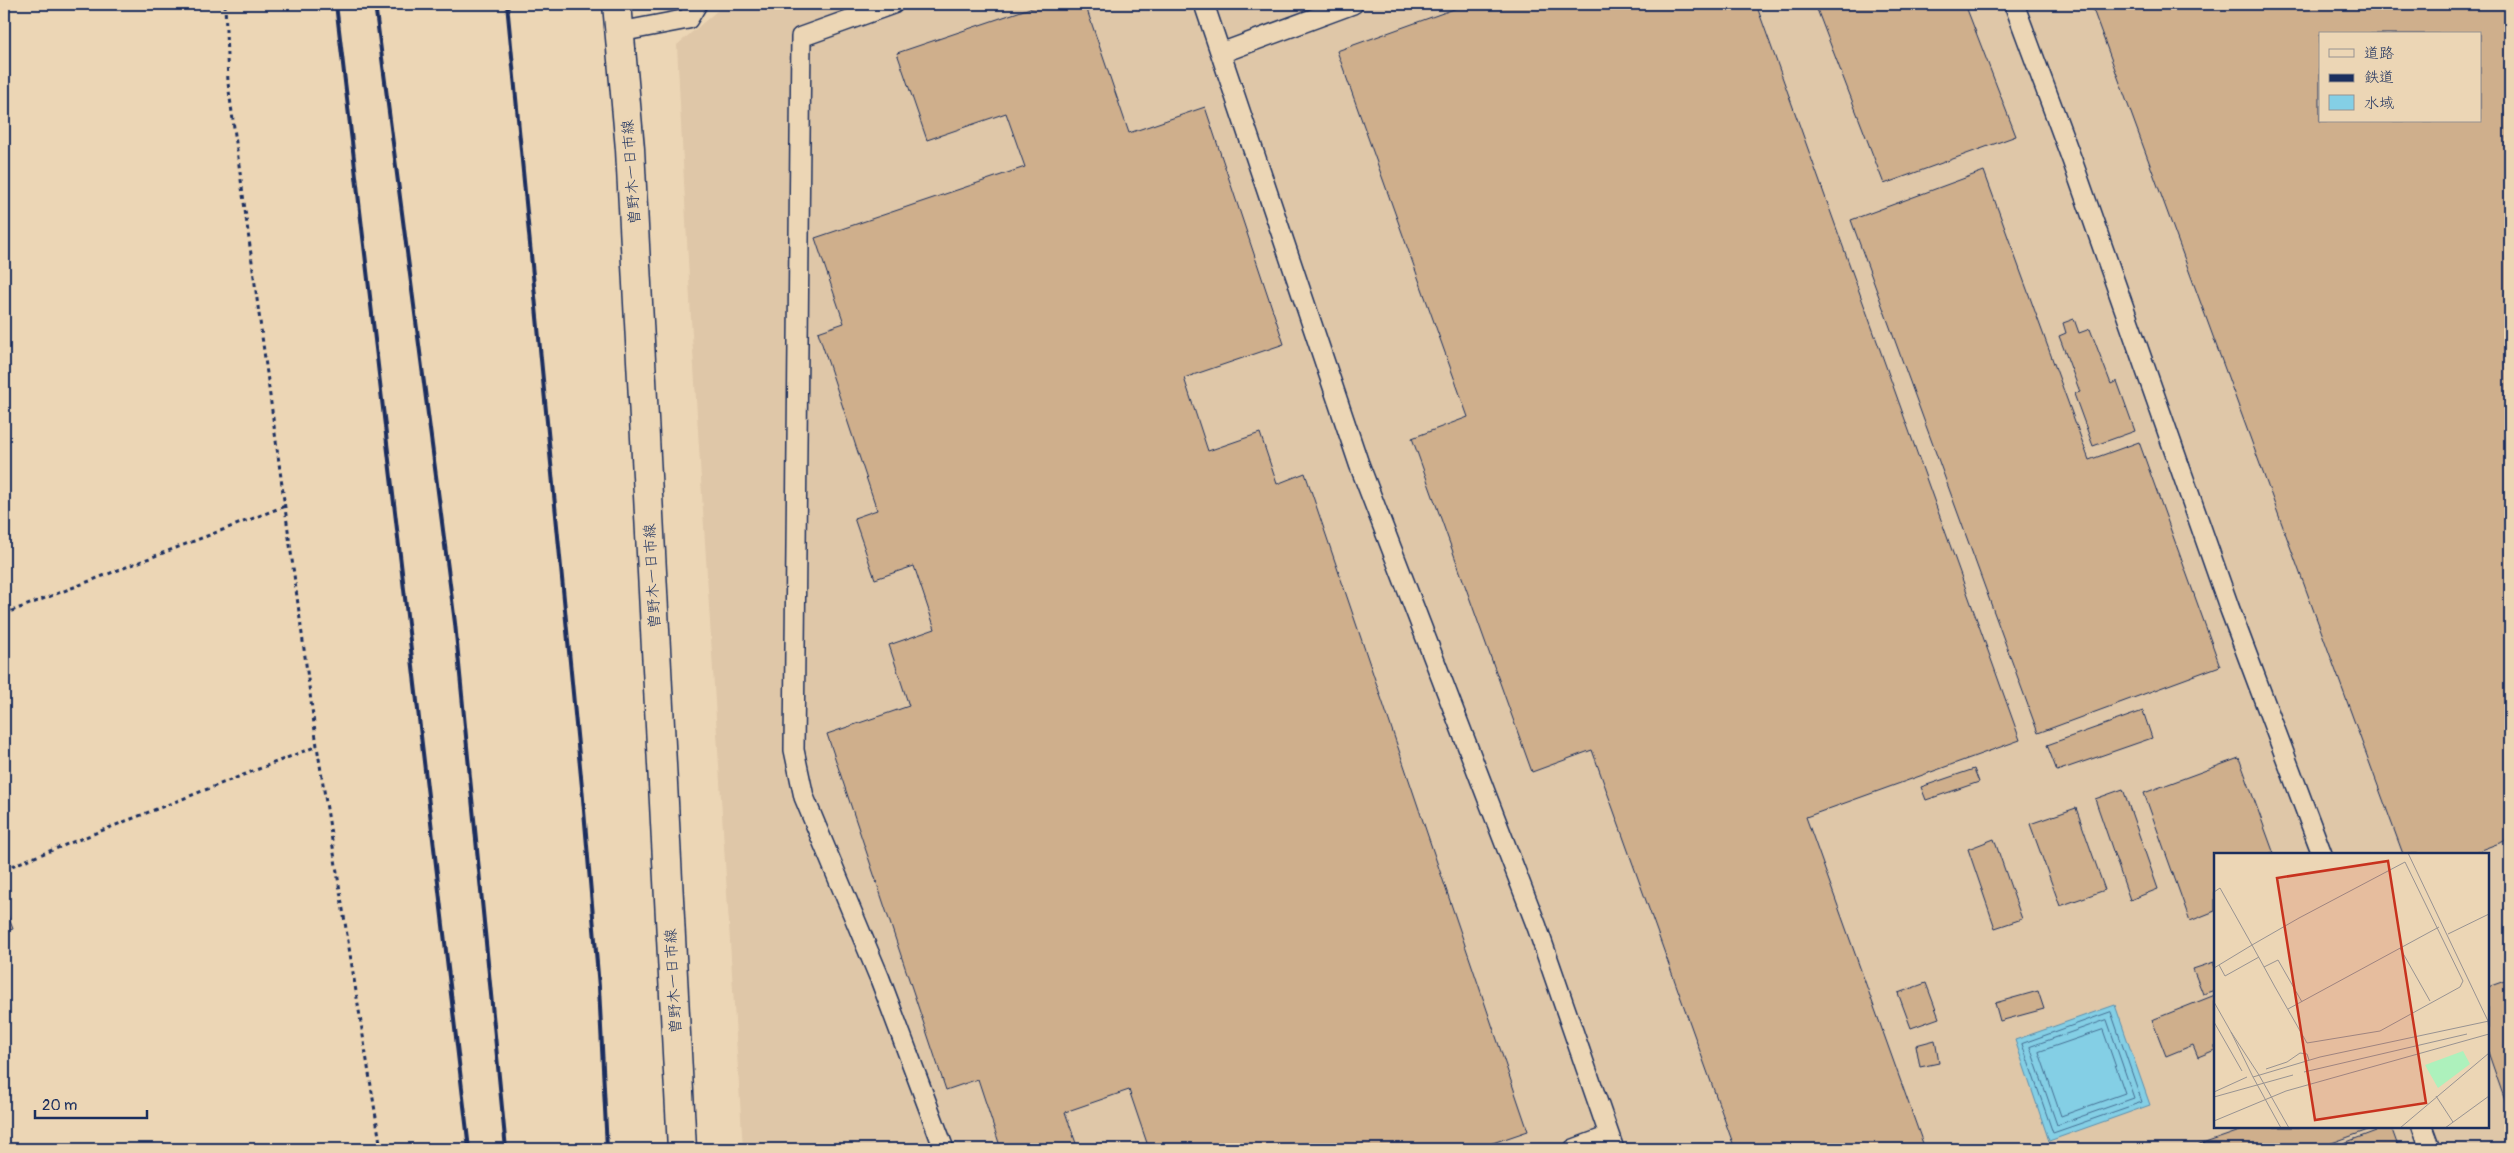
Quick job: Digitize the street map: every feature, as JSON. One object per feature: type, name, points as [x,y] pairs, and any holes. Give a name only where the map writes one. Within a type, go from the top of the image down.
[{"type":"main road","name":"曽野木一日市線","points":[[618,4],[630,149],[682,1149]]},
{"type":"lane","points":[[620,32],[688,19],[697,4]]},
{"type":"lane","points":[[893,4],[802,37],[794,750],[804,797],[880,979],[944,1149]]},
{"type":"lane","points":[[1204,4],[1359,464],[1537,927],[1612,1143],[1574,1149]]},
{"type":"lane","points":[[1221,53],[1353,4]]},
{"type":"lane","points":[[2014,4],[2072,160],[2229,607],[2322,853]]},
{"type":"lane","points":[[2422,1128],[2430,1149]]},
{"type":"path","points":[[225,4],[228,83],[285,506],[318,746],[381,1149]]},
{"type":"path","points":[[4,614],[285,506]]},
{"type":"path","points":[[4,869],[318,746]]},
{"type":"shaded area","points":[[720,4],[2510,4],[2510,1149],[743,1149],[691,319],[677,45],[718,10]]},
{"type":"water","points":[[2115,1005],[2150,1105],[2049,1141],[2015,1040]]},
{"type":"building","points":[[1042,4],[1085,4],[1129,133],[1205,107],[1284,344],[1184,378],[1208,451],[1260,433],[1277,484],[1305,473],[1528,1131],[1475,1149],[1149,1149],[1129,1090],[1065,1112],[1078,1149],[1001,1149],[978,1079],[946,1090],[827,734],[909,706],[889,645],[935,629],[914,566],[875,579],[854,518],[877,510],[818,332],[844,323],[815,238],[1025,167],[1006,113],[927,140],[897,53]]},
{"type":"building","points":[[1468,4],[1756,4],[2020,740],[1806,817],[1925,1149],[1735,1149],[1592,750],[1532,772],[1412,438],[1468,417],[1337,51]]},
{"type":"building","points":[[1815,4],[1965,4],[2016,136],[1884,184]]},
{"type":"building","points":[[2091,4],[2510,4],[2510,839],[2473,853],[2403,853]]},
{"type":"building","points":[[1984,171],[2089,460],[2139,442],[2220,666],[2038,733],[1851,220]]},
{"type":"building","points":[[2074,319],[2079,333],[2090,329],[2111,384],[2117,381],[2135,431],[2093,446],[2074,394],[2080,392],[2059,336],[2066,333],[2063,323]]},
{"type":"building","points":[[2143,711],[2152,738],[2057,771],[2047,745]]},
{"type":"building","points":[[2239,758],[2274,853],[2214,853],[2214,911],[2190,921],[2144,793]]},
{"type":"building","points":[[1974,769],[1979,782],[1926,800],[1921,787]]},
{"type":"building","points":[[2123,789],[2158,889],[2130,900],[2095,799]]},
{"type":"building","points":[[2076,808],[2105,890],[2060,906],[2030,824]]},
{"type":"building","points":[[1994,839],[2022,919],[1995,928],[1968,849]]},
{"type":"building","points":[[4,905],[13,929],[4,932]]},
{"type":"building","points":[[2214,962],[2214,990],[2203,994],[2193,969]]},
{"type":"building","points":[[2510,979],[2510,1115],[2489,1055],[2489,987]]},
{"type":"building","points":[[1926,983],[1939,1018],[1911,1028],[1898,993]]},
{"type":"building","points":[[2038,991],[2044,1009],[2000,1021],[1995,1003]]},
{"type":"building","points":[[2214,995],[2214,1050],[2198,1057],[2193,1045],[2166,1056],[2152,1020]]},
{"type":"building","points":[[1935,1040],[1939,1063],[1920,1067],[1916,1045]]},
{"type":"building","points":[[2248,1128],[2367,1128],[2368,1130],[2315,1149],[2188,1149]]},
{"type":"building","points":[[2374,1128],[2391,1128],[2399,1149],[2328,1149],[2376,1131]]},
{"type":"railway","points":[[336,4],[469,1149]]},
{"type":"railway","points":[[375,4],[455,623],[506,1149]]},
{"type":"railway","points":[[507,4],[582,787],[599,987],[607,1149]]}]
